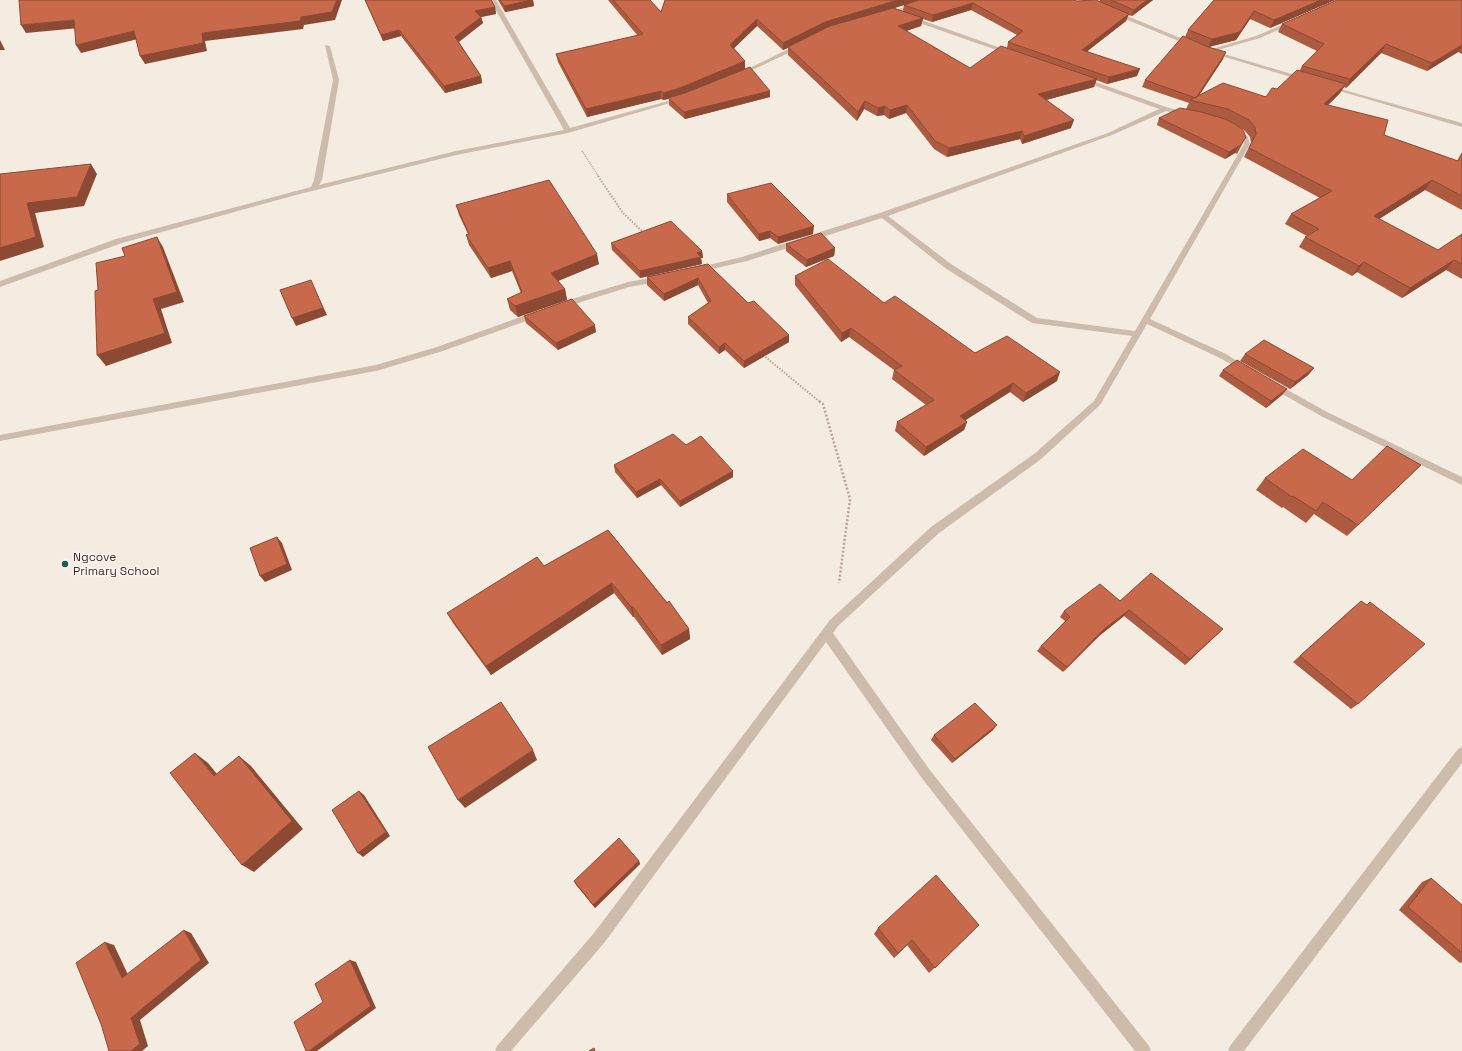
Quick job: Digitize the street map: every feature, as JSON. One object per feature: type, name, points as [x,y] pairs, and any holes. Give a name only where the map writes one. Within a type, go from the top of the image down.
[{"type":"street","points":[[493,0],[568,131]]},
{"type":"street","points":[[879,16],[931,0]]},
{"type":"street","points":[[1105,9],[1207,51],[1310,81]]},
{"type":"street","points":[[893,12],[1018,56]]},
{"type":"street","points":[[1207,51],[1258,37],[1300,19]]},
{"type":"street","points":[[733,77],[807,42]]},
{"type":"street","points":[[314,188],[318,180],[336,80],[327,46]]},
{"type":"street","points":[[1077,77],[1165,109],[1193,115]]},
{"type":"street","points":[[1325,85],[1462,125]]},
{"type":"street","points":[[0,284],[119,241],[314,188],[456,153],[568,131],[690,95]]},
{"type":"street","points":[[694,272],[752,256],[882,215],[1110,134],[1165,109]]},
{"type":"street","points":[[502,1051],[599,938],[830,628],[935,530],[1037,457],[1097,403],[1247,144],[1246,138],[1241,132],[1226,124]]},
{"type":"street","points":[[882,215],[948,266],[1035,321],[1136,334]]},
{"type":"street","points":[[0,438],[376,368],[440,349],[550,310],[628,285],[672,276]]},
{"type":"street","points":[[1145,320],[1223,356],[1250,371]]},
{"type":"street","points":[[1263,379],[1324,414],[1462,481]]},
{"type":"street","points":[[830,628],[925,773],[1144,1051]]},
{"type":"street","points":[[1235,1051],[1462,753]]},
{"type":"path","points":[[568,131],[624,213],[646,235]]},
{"type":"path","points":[[762,353],[823,404],[850,499],[830,628]]},
{"type":"building","points":[[19,0],[337,0],[332,12],[301,17],[300,21],[202,33],[203,43],[140,56],[134,31],[76,45],[74,20],[21,25]]},
{"type":"building","points":[[365,0],[491,0],[495,7],[475,11],[481,17],[455,37],[481,76],[444,86],[399,30],[381,35]]},
{"type":"building","points":[[500,0],[532,0],[504,6]]},
{"type":"building","points":[[613,0],[650,0],[661,12],[665,0],[898,0],[825,22],[783,43],[757,19],[730,45],[745,61],[680,88],[663,93],[661,91],[586,109],[556,54],[643,34]]},
{"type":"building","points":[[919,0],[1096,0],[1129,14],[1082,50],[1140,69],[1109,77],[1008,42],[1023,31],[973,3],[933,15],[904,5]]},
{"type":"building","points":[[1111,0],[1147,0],[1134,10]]},
{"type":"building","points":[[1214,0],[1321,0],[1274,20],[1254,11],[1240,32],[1212,39],[1188,30]]},
{"type":"building","points":[[1337,0],[1462,0],[1462,45],[1432,63],[1386,44],[1350,79],[1302,66],[1324,44],[1282,24]]},
{"type":"building","points":[[893,8],[923,18],[898,26],[970,68],[1001,46],[1097,79],[1038,94],[1074,120],[1024,136],[1022,131],[949,148],[935,141],[907,105],[890,110],[885,106],[878,108],[865,101],[858,112],[788,47],[830,26]]},
{"type":"building","points":[[1183,36],[1208,47],[1226,52],[1196,98],[1145,80]]},
{"type":"building","points":[[750,67],[770,91],[684,112],[668,98],[685,93]]},
{"type":"building","points":[[1297,70],[1346,84],[1324,104],[1388,120],[1384,135],[1458,161],[1462,154],[1462,196],[1432,180],[1374,216],[1438,250],[1462,234],[1462,264],[1454,260],[1410,288],[1364,262],[1359,266],[1305,237],[1319,229],[1291,214],[1332,191],[1249,148],[1256,134],[1255,127],[1249,120],[1228,109],[1190,100],[1223,83],[1266,97],[1272,88],[1277,89]]},
{"type":"building","points":[[1180,108],[1225,119],[1243,130],[1246,137],[1240,146],[1229,152],[1159,118]]},
{"type":"building","points":[[91,164],[77,197],[27,203],[36,237],[0,248],[0,174]]},
{"type":"building","points":[[549,180],[597,254],[551,273],[565,289],[515,306],[507,299],[522,292],[510,261],[488,268],[466,235],[469,234],[456,205]]},
{"type":"building","points":[[771,183],[814,226],[778,237],[770,231],[759,234],[727,194]]},
{"type":"building","points":[[671,221],[702,251],[697,253],[701,257],[640,271],[611,243]]},
{"type":"building","points":[[821,233],[835,248],[807,260],[786,244]]},
{"type":"building","points":[[157,237],[177,292],[153,299],[165,333],[97,355],[95,291],[98,290],[96,263],[125,256],[122,248]]},
{"type":"building","points":[[828,259],[884,303],[895,296],[975,353],[1007,336],[1060,372],[1026,393],[1013,383],[960,416],[967,422],[926,447],[897,422],[934,400],[894,370],[902,366],[851,328],[842,333],[795,276]]},
{"type":"building","points":[[708,264],[748,303],[754,301],[789,335],[744,361],[725,343],[719,347],[688,317],[711,301],[698,278],[664,294],[647,277]]},
{"type":"building","points":[[311,280],[323,308],[292,318],[280,290]]},
{"type":"building","points":[[572,299],[595,325],[556,343],[524,316]]},
{"type":"building","points":[[1264,340],[1314,368],[1295,382],[1245,354]]},
{"type":"building","points":[[1237,360],[1287,389],[1271,401],[1223,370]]},
{"type":"building","points":[[673,434],[686,445],[701,436],[733,471],[680,501],[660,479],[636,492],[614,465]]},
{"type":"building","points":[[1387,446],[1421,465],[1358,525],[1323,502],[1316,511],[1293,496],[1292,497],[1265,478],[1303,449],[1352,480]]},
{"type":"building","points":[[608,530],[667,603],[669,601],[689,629],[661,645],[633,607],[631,607],[612,583],[486,666],[447,613],[537,557],[544,566]]},
{"type":"building","points":[[277,537],[287,564],[260,576],[250,548]]},
{"type":"building","points":[[1151,573],[1223,629],[1190,659],[1129,610],[1103,630],[1067,667],[1041,646],[1070,617],[1064,611],[1100,584],[1120,601]]},
{"type":"building","points":[[1361,601],[1367,605],[1370,602],[1425,644],[1358,704],[1300,656]]},
{"type":"building","points":[[501,702],[533,750],[458,800],[428,747]]},
{"type":"building","points":[[975,703],[997,725],[955,759],[934,735]]},
{"type":"building","points":[[195,753],[214,776],[239,756],[292,821],[242,865],[170,773]]},
{"type":"building","points":[[359,791],[386,832],[358,853],[332,810]]},
{"type":"building","points":[[619,838],[639,861],[593,905],[574,881]]},
{"type":"building","points":[[936,875],[979,925],[935,968],[912,940],[898,953],[878,928]]},
{"type":"building","points":[[1431,878],[1462,905],[1462,953],[1408,907]]},
{"type":"building","points":[[184,930],[201,960],[131,1018],[140,1044],[131,1051],[109,1051],[101,1024],[76,963],[105,942],[122,978]]},
{"type":"building","points":[[350,960],[371,1006],[309,1051],[306,1051],[294,1022],[323,1002],[315,984]]},
{"type":"place","name":"Ngcove Primary School","points":[[65,564]]}]
